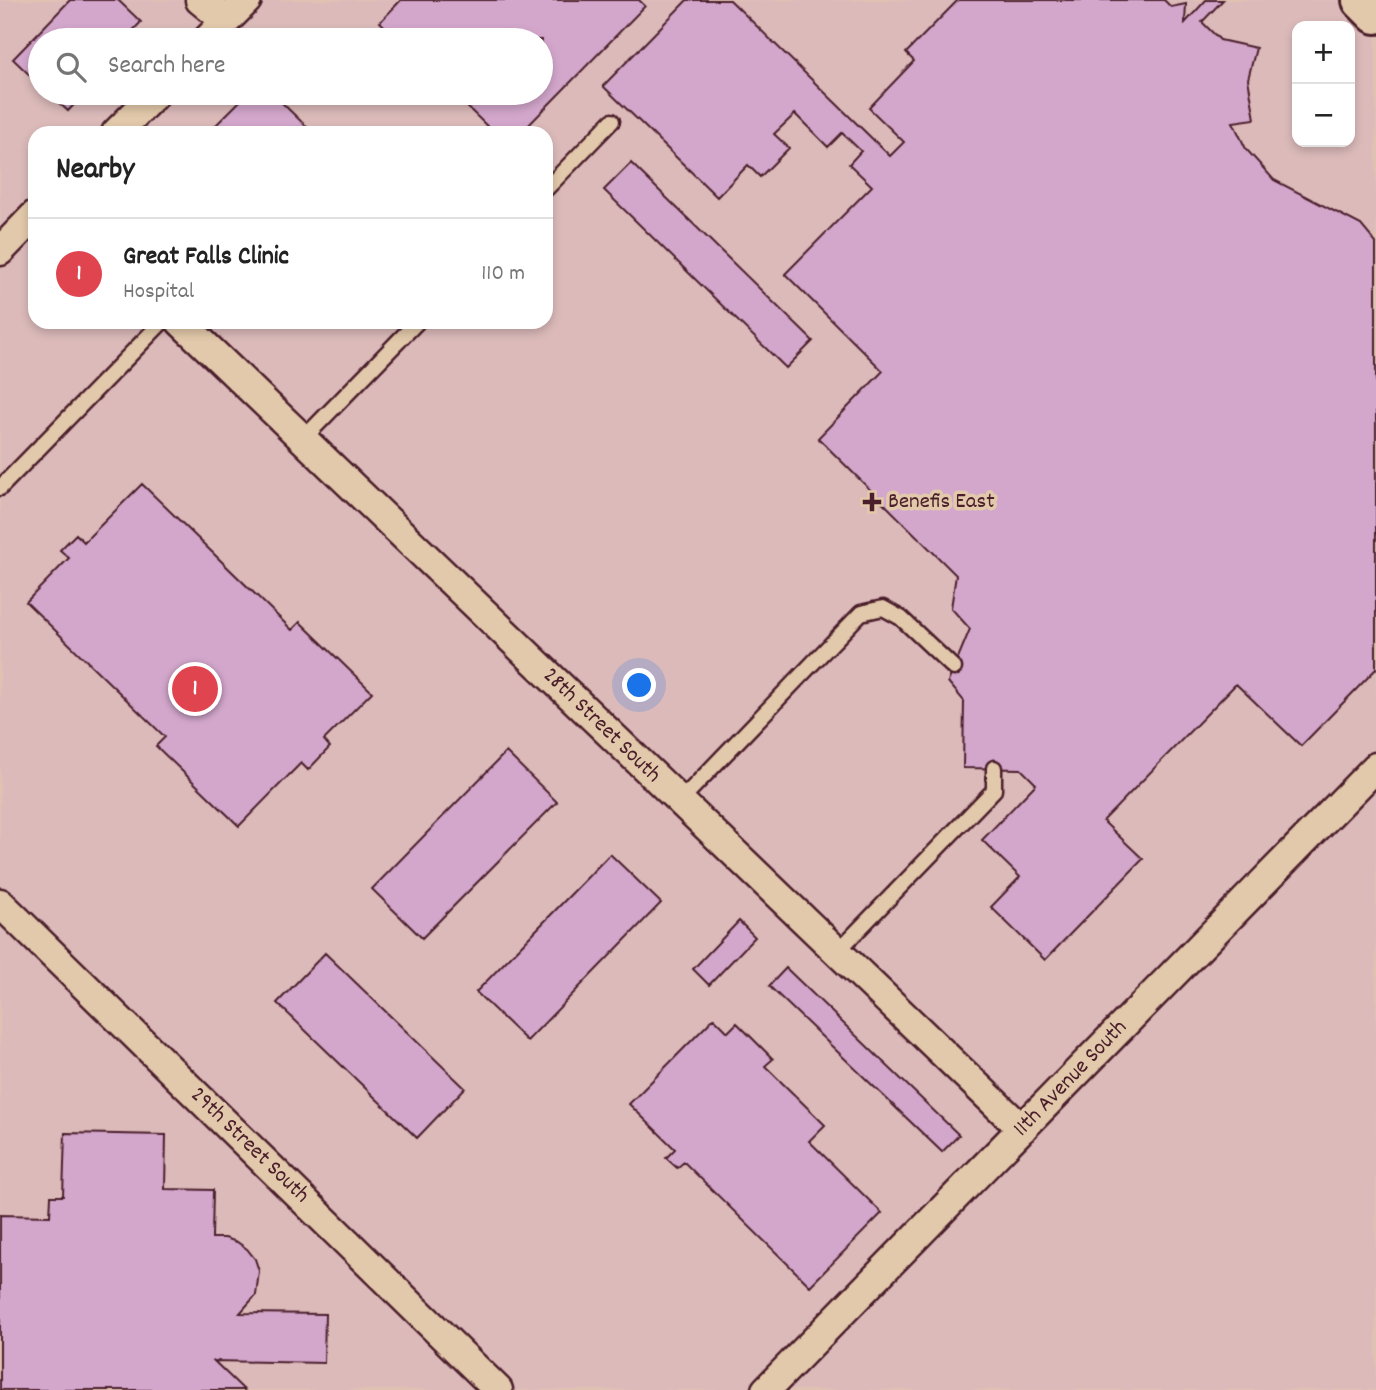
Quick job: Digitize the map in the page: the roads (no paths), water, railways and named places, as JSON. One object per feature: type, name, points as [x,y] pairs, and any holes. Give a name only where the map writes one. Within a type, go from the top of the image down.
[{"type":"street","points":[[200,0],[215,28]]},
{"type":"street","points":[[220,28],[247,0]]},
{"type":"street","points":[[1362,0],[1376,14]]},
{"type":"street","points":[[123,126],[144,105]]},
{"type":"street","points":[[0,251],[28,222]]},
{"type":"street","name":"28th Street South","points":[[188,329],[1022,1129]]},
{"type":"street","name":"11th Avenue South","points":[[765,1390],[1376,766]]},
{"type":"street","name":"29th Street South","points":[[0,903],[498,1390]]},
{"type":"lane","points":[[553,183],[612,121]]},
{"type":"lane","points":[[0,488],[155,329]]},
{"type":"lane","points":[[303,439],[410,329]]},
{"type":"lane","points":[[680,801],[861,613],[883,608],[901,618],[954,668]]},
{"type":"lane","points":[[837,952],[994,790],[994,768]]},
{"type":"place","name":"Benefis East","points":[[872,502]]},
{"type":"place","name":"Great Falls Clinic","points":[[195,689]]}]
